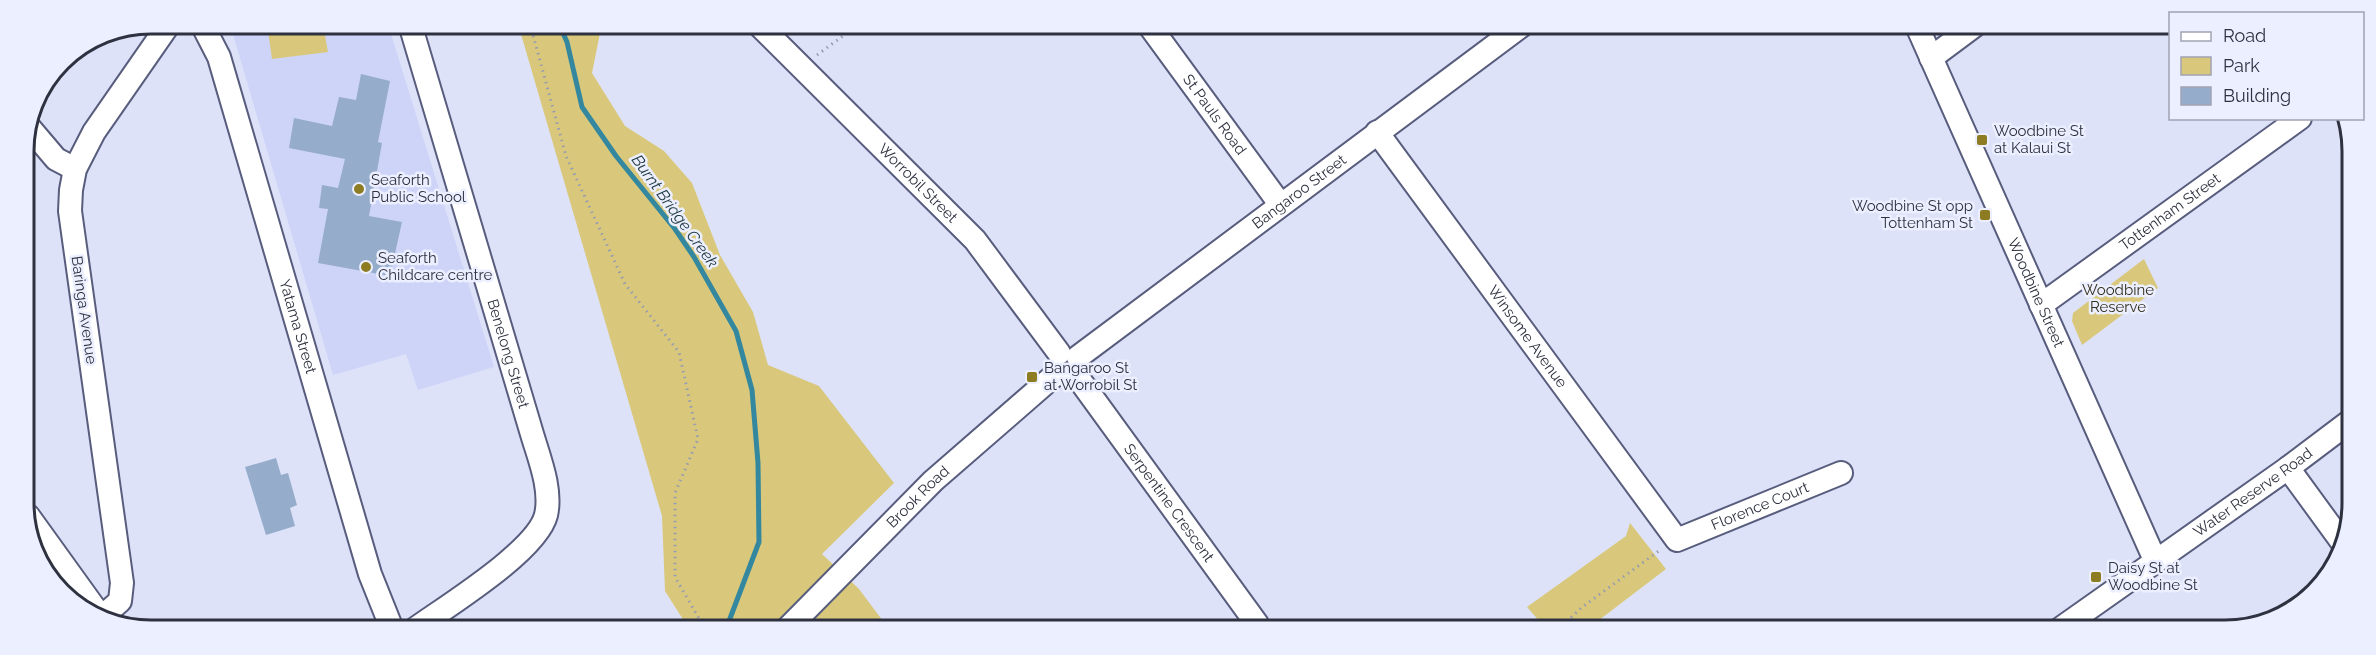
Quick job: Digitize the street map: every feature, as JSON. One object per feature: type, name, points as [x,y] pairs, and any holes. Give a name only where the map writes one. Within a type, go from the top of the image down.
[{"type":"main road","points":[[40,537],[86,600]]},
{"type":"street","name":"Baringa Avenue","points":[[108,611],[120,601],[122,583],[70,211],[71,190],[75,169],[94,132],[162,34]]},
{"type":"street","name":"Yatama Street","points":[[207,34],[219,57],[370,574],[388,620]]},
{"type":"street","name":"Benelong Street","points":[[413,34],[532,434],[546,487],[547,501],[546,515],[541,526],[523,549],[427,620]]},
{"type":"street","name":"Worrobil Street","points":[[768,34],[975,240],[1067,365]]},
{"type":"street","name":"St Pauls Road","points":[[1156,34],[1280,204]]},
{"type":"street","name":"Bangaroo Street","points":[[1067,365],[1510,34]]},
{"type":"street","name":"Woodbine Street","points":[[1920,34],[2155,560]]},
{"type":"street","points":[[1931,58],[1963,34]]},
{"type":"street","name":"Tottenham Street","points":[[2041,305],[2297,120]]},
{"type":"street","name":"Winsome Avenue","points":[[1377,132],[1677,540]]},
{"type":"street","points":[[36,136],[56,159],[75,169]]},
{"type":"street","name":"Brook Road","points":[[796,620],[933,481],[1067,365]]},
{"type":"street","name":"Serpentine Crescent","points":[[1067,365],[1254,620]]},
{"type":"street","name":"Water Reserve Road","points":[[2072,620],[2342,427]]},
{"type":"street","points":[[2288,468],[2337,535]]},
{"type":"street","name":"Florence Court","points":[[1677,540],[1842,473]]},
{"type":"path","points":[[533,34],[571,167],[625,284],[679,352],[698,439],[675,493],[675,577],[700,620]]},
{"type":"path","points":[[801,67],[846,34]]},
{"type":"path","points":[[1568,620],[1646,558],[1677,540]]},
{"type":"shaded area","name":"Seaforth Public School","points":[[233,34],[391,34],[494,367],[418,390],[406,354],[333,375]]},
{"type":"green space","points":[[268,34],[325,34],[328,52],[272,59]]},
{"type":"green space","points":[[521,34],[600,34],[592,73],[625,126],[664,151],[692,183],[720,255],[753,312],[768,365],[819,386],[894,483],[822,554],[859,589],[882,620],[683,620],[665,591],[662,516]]},
{"type":"green space","name":"Woodbine Reserve","points":[[2144,259],[2158,288],[2082,345],[2072,321],[2073,313]]},
{"type":"green space","points":[[1630,523],[1666,569],[1599,620],[1538,620],[1527,607],[1626,536]]},
{"type":"building","points":[[361,74],[390,81],[378,142],[382,143],[369,216],[402,222],[390,276],[318,263],[328,209],[319,208],[322,185],[338,188],[345,159],[289,148],[294,118],[332,126],[339,97],[356,100]]},
{"type":"building","points":[[276,458],[281,475],[288,473],[297,505],[290,508],[295,526],[266,535],[245,467]]},
{"type":"waterway","name":"Burnt Bridge Creek","points":[[563,34],[582,107],[616,156],[675,229],[694,257],[736,331],[752,390],[758,463],[759,542],[729,620]]},
{"type":"place","name":"Woodbine St at Kalaui St","points":[[1982,140]]},
{"type":"place","name":"Seaforth Public School","points":[[359,189]]},
{"type":"place","name":"Woodbine St opp Tottenham St","points":[[1985,215]]},
{"type":"place","name":"Seaforth Childcare centre","points":[[366,267]]},
{"type":"place","name":"Bangaroo St at Worrobil St","points":[[1032,377]]},
{"type":"place","name":"Daisy St at Woodbine St","points":[[2096,577]]}]
